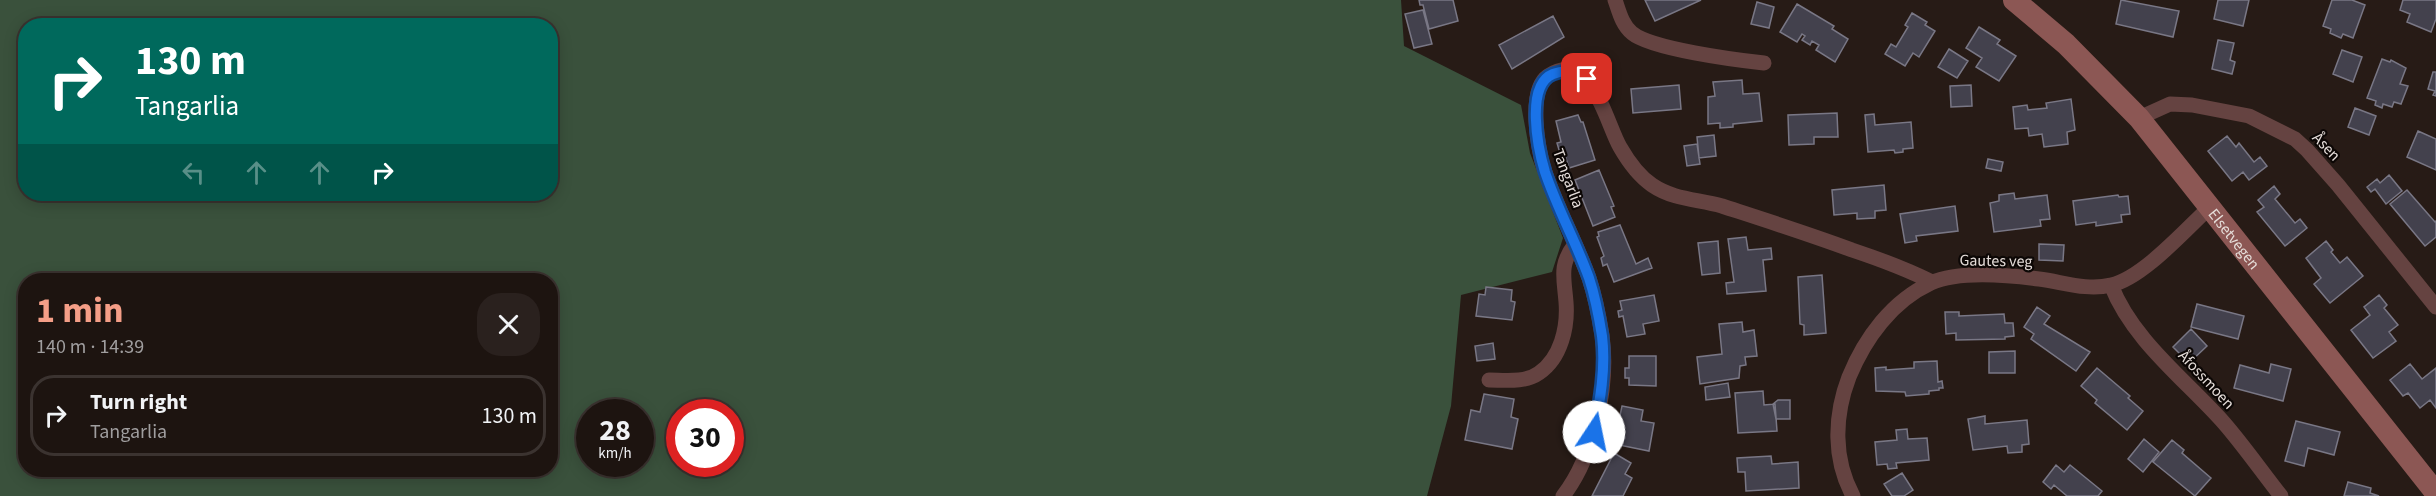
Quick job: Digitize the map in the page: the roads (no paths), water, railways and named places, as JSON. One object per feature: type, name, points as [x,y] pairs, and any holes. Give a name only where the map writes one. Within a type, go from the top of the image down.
[{"type":"main road","name":"Elsetvegen","points":[[2014,0],[2066,44],[2139,118],[2436,493]]},
{"type":"street","points":[[1615,0],[1627,29],[1641,39],[1711,56],[1764,63]]},
{"type":"street","name":"Tangarlia","points":[[1563,496],[1583,464],[1594,432],[1600,401],[1603,365],[1602,338],[1589,279],[1545,172],[1538,136],[1538,90],[1542,81],[1560,71],[1572,71],[1587,79],[1594,90],[1612,134],[1626,158],[1652,185],[1670,194],[1718,205],[1842,246],[1917,274],[1932,282]]},
{"type":"street","name":"Åsen","points":[[2139,118],[2170,104],[2192,105],[2249,116],[2295,140],[2338,185],[2436,307]]},
{"type":"street","name":"Gautes veg","points":[[1853,496],[1846,482],[1838,447],[1840,411],[1847,382],[1857,359],[1880,323],[1903,299],[1932,282],[1953,277],[1991,275],[2040,279],[2081,286],[2111,285],[2137,273],[2210,207]]},
{"type":"street","points":[[1489,380],[1524,379],[1538,374],[1549,364],[1563,335],[1566,318],[1564,265],[1566,256],[1575,244]]},
{"type":"street","name":"Åfossmoen","points":[[2111,285],[2117,301],[2131,323],[2226,425],[2281,496]]}]
